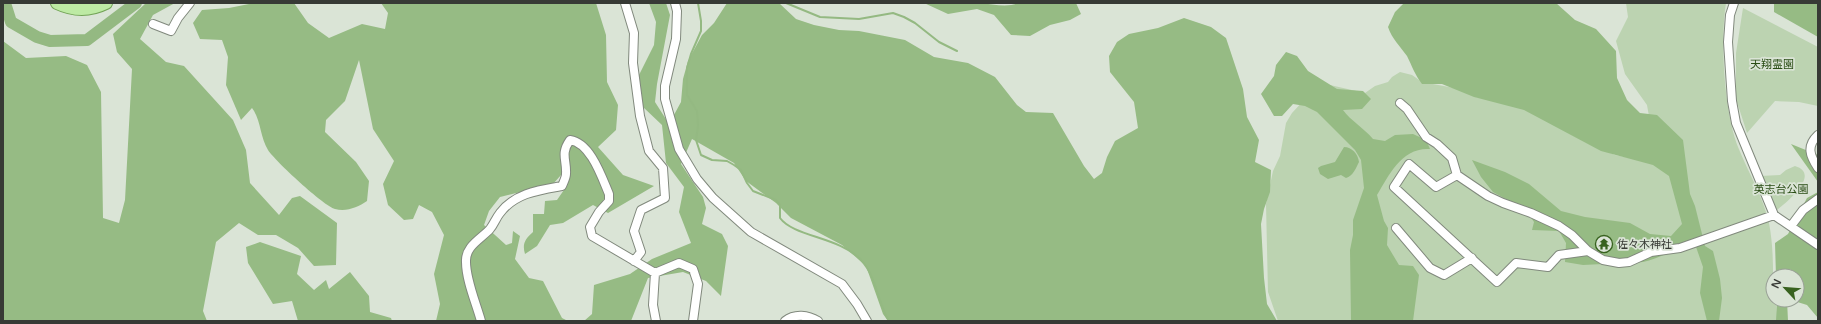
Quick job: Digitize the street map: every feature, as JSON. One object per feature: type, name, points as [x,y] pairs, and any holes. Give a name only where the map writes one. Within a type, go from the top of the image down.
[{"type":"main road","points":[[57,3],[67,8],[87,10],[106,3]]},
{"type":"street","points":[[153,24],[171,31],[178,18],[190,3]]},
{"type":"street","points":[[625,3],[634,33],[633,63],[640,116],[649,151],[663,168],[665,198],[640,210],[634,231],[641,252],[634,261]]},
{"type":"street","points":[[675,3],[677,11],[676,39],[665,86],[665,99],[679,149],[697,179],[713,198],[751,232],[842,284],[857,304],[867,321]]},
{"type":"street","points":[[1734,3],[1730,15],[1728,42],[1733,108],[1736,123],[1774,216],[1818,245]]},
{"type":"street","points":[[1400,103],[1407,109],[1426,137],[1437,144],[1452,158],[1457,175],[1488,196],[1532,213],[1559,226],[1572,235],[1588,251],[1603,260],[1619,263],[1629,262],[1651,252],[1680,248],[1774,216]]},
{"type":"street","points":[[1818,135],[1813,139],[1810,148],[1810,154],[1818,168]]},
{"type":"street","points":[[481,321],[467,272],[465,261],[467,254],[474,242],[491,228],[500,213],[518,197],[532,191],[562,186],[566,173],[564,156],[565,146],[570,140],[580,144],[590,154],[610,194],[609,201],[598,212],[590,228],[592,236],[655,273]]},
{"type":"street","points":[[1457,175],[1436,187],[1410,164],[1394,187],[1497,282],[1516,263],[1548,267],[1559,255],[1588,251]]},
{"type":"street","points":[[1791,226],[1803,210],[1818,200]]},
{"type":"street","points":[[1396,228],[1430,268],[1444,276],[1472,258]]},
{"type":"street","points":[[655,273],[679,263],[693,269],[698,284],[693,321]]},
{"type":"street","points":[[655,273],[653,305],[656,321]]},
{"type":"street","points":[[785,321],[790,317],[799,316],[812,317],[818,321]]},
{"type":"green space","points":[[1626,3],[1726,3],[1723,56],[1729,115],[1738,147],[1759,194],[1769,223],[1773,268],[1765,268],[1765,308],[1776,308],[1777,321],[1278,321],[1268,292],[1266,204],[1273,171],[1280,156],[1286,123],[1292,113],[1317,86],[1330,85],[1365,93],[1375,86],[1388,82],[1392,77],[1400,72],[1412,75],[1422,82],[1460,89],[1478,98],[1506,99],[1589,144],[1615,155],[1640,160],[1654,145],[1647,105],[1625,74],[1616,41],[1628,17]]},
{"type":"green space","name":"天翔霊園","points":[[1743,8],[1818,47],[1818,106],[1799,102],[1775,101],[1747,133],[1736,99],[1736,53]]},
{"type":"green space","name":"英志台公園","points":[[1795,166],[1802,170],[1805,175],[1804,181],[1800,188],[1777,210],[1760,176],[1780,175],[1786,170]]},
{"type":"shaded area","points":[[146,3],[175,3],[153,15],[140,39],[166,62],[184,66],[233,120],[246,150],[250,183],[279,215],[292,198],[300,196],[337,223],[336,265],[314,266],[298,248],[276,235],[258,235],[239,223],[216,242],[203,311],[207,321],[3,321],[3,41],[26,58],[66,56],[87,65],[101,92],[103,218],[119,223],[125,200],[132,69],[117,52],[113,34]]},
{"type":"shaded area","points":[[254,3],[294,3],[308,23],[329,38],[362,24],[385,29],[388,13],[381,3],[596,3],[606,35],[607,82],[618,105],[616,130],[598,147],[623,175],[654,186],[608,213],[593,205],[563,223],[550,225],[537,246],[525,254],[525,242],[533,232],[533,214],[544,214],[545,201],[557,200],[566,187],[567,183],[561,175],[553,184],[500,197],[489,211],[484,225],[506,245],[512,243],[513,231],[520,236],[515,259],[529,278],[543,281],[562,318],[568,321],[436,321],[440,304],[434,274],[444,235],[432,212],[419,205],[413,219],[404,220],[388,205],[383,184],[394,161],[373,129],[359,60],[345,101],[326,120],[325,132],[356,162],[369,181],[367,201],[344,210],[335,209],[311,192],[272,156],[265,145],[257,118],[252,108],[241,120],[226,85],[228,57],[222,40],[200,39],[193,23],[202,10],[229,8]]},
{"type":"shaded area","points":[[649,3],[666,3],[670,15],[655,102],[669,124],[681,102],[683,79],[688,61],[702,35],[714,23],[727,3],[779,3],[796,19],[814,25],[839,30],[859,31],[905,40],[934,57],[968,63],[995,77],[1017,105],[1026,112],[1053,113],[1084,166],[1094,179],[1102,173],[1107,157],[1115,141],[1138,128],[1134,102],[1110,72],[1109,56],[1117,42],[1129,34],[1158,28],[1184,18],[1211,27],[1226,38],[1243,89],[1247,117],[1259,140],[1255,162],[1271,170],[1270,192],[1261,224],[1267,304],[1277,321],[888,321],[883,314],[866,266],[842,245],[791,218],[776,203],[746,181],[734,163],[692,139],[681,164],[703,197],[706,208],[702,224],[722,234],[728,246],[721,296],[706,281],[683,272],[648,278],[631,321],[584,321],[592,314],[594,285],[630,274],[652,259],[691,243],[679,212],[684,187],[666,163],[662,125],[643,107],[639,98],[639,75],[654,45],[656,22]]},
{"type":"shaded area","points":[[924,3],[980,3],[1004,5],[1019,3],[1076,3],[1081,14],[1070,20],[1050,25],[1030,36],[1011,35],[994,15],[977,9],[948,14]]},
{"type":"shaded area","points":[[1404,3],[1556,3],[1575,20],[1596,29],[1616,51],[1617,78],[1627,100],[1640,113],[1657,115],[1683,140],[1690,194],[1695,206],[1705,246],[1713,251],[1720,279],[1722,298],[1719,321],[1707,321],[1700,293],[1703,267],[1695,244],[1643,262],[1583,265],[1565,262],[1566,243],[1559,231],[1532,230],[1534,222],[1526,210],[1493,192],[1481,177],[1472,160],[1505,172],[1529,184],[1561,211],[1585,217],[1630,223],[1650,234],[1671,236],[1682,224],[1669,176],[1653,165],[1601,151],[1524,110],[1474,97],[1442,84],[1422,84],[1415,74],[1407,56],[1394,39],[1388,27],[1395,12]]},
{"type":"shaded area","points":[[1774,3],[1818,3],[1818,37],[1774,12]]},
{"type":"shaded area","points":[[1286,52],[1297,56],[1308,71],[1337,89],[1363,91],[1371,99],[1362,109],[1343,110],[1373,139],[1385,141],[1395,135],[1413,134],[1426,140],[1430,149],[1420,150],[1404,157],[1386,179],[1377,195],[1384,221],[1388,228],[1387,245],[1399,265],[1413,266],[1419,275],[1413,321],[1351,321],[1350,250],[1353,235],[1353,220],[1364,188],[1361,160],[1355,150],[1317,112],[1305,106],[1293,104],[1282,116],[1274,116],[1261,94],[1274,76],[1276,65]]},
{"type":"shaded area","points":[[1791,144],[1818,155],[1818,182]]},
{"type":"shaded area","points":[[1344,147],[1347,147],[1356,154],[1359,162],[1352,174],[1346,178],[1341,175],[1328,179],[1320,174],[1318,168],[1335,162]]},
{"type":"shaded area","points":[[1818,192],[1818,318],[1805,304],[1805,268],[1776,268],[1775,243],[1788,234],[1807,198]]},
{"type":"shaded area","points":[[260,242],[301,256],[297,274],[314,290],[326,280],[329,289],[350,272],[369,296],[370,312],[391,318],[392,321],[298,321],[292,301],[273,304],[248,263],[246,247]]},
{"type":"shaded area","points":[[1777,308],[1787,308],[1788,321],[1776,321]]},
{"type":"waterway","points":[[5,3],[11,22],[37,37],[50,41],[87,40],[136,3]]},
{"type":"waterway","points":[[698,3],[701,31],[691,54],[687,68],[687,95],[697,111],[698,126],[696,140],[701,155],[712,160],[727,161],[741,170],[747,183],[753,191],[776,200],[780,205],[780,218],[787,224],[806,234],[841,246],[852,252],[861,260],[870,274],[889,321]]},
{"type":"waterway","points":[[786,3],[820,17],[859,19],[893,13],[915,23],[939,42],[957,51]]},
{"type":"place","name":"佐々木神社","points":[[1604,244]]}]
